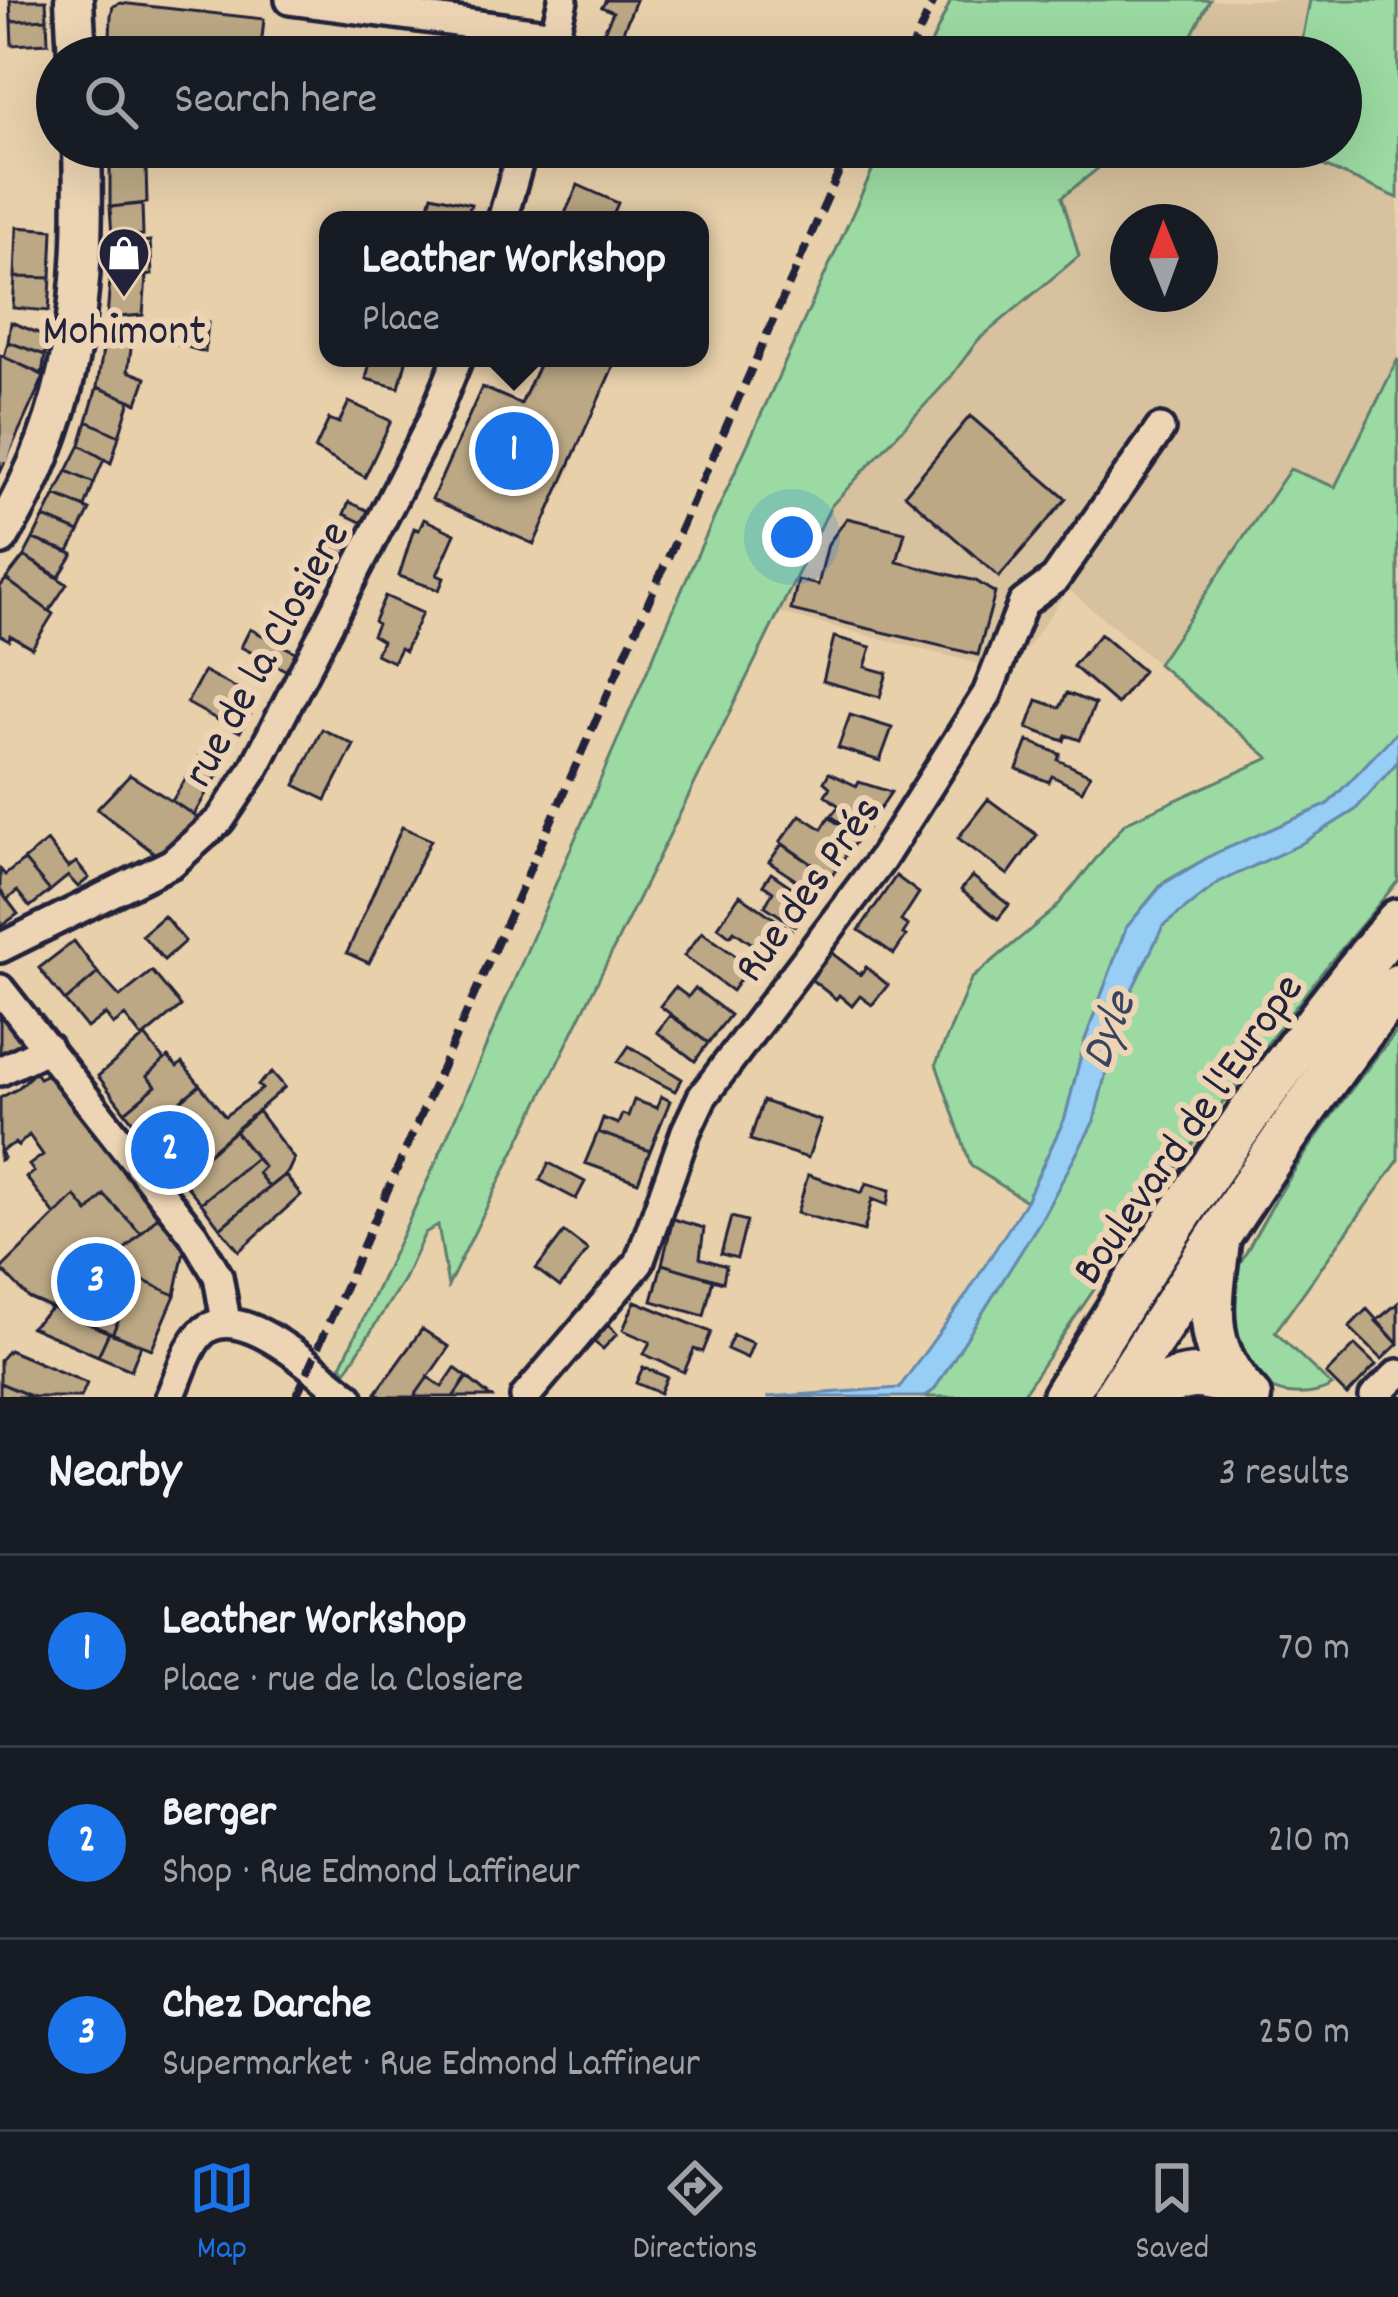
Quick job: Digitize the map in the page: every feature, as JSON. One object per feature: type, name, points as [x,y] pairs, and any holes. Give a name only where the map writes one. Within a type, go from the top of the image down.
[{"type":"highway","name":"Boulevard de l'Europe","points":[[1064,1397],[1189,1201],[1350,978],[1398,921]]},
{"type":"highway","name":"Boulevard de l'Europe","points":[[1115,1397],[1220,1228],[1306,1105],[1398,986]]},
{"type":"highway","points":[[1220,1228],[1209,1320],[1216,1347],[1245,1393]]},
{"type":"highway","points":[[1143,1397],[1170,1381],[1206,1374],[1245,1393]]},
{"type":"main road","points":[[74,0],[76,36]]},
{"type":"main road","points":[[0,536],[22,499],[24,456],[63,393],[76,335],[81,168]]},
{"type":"street","points":[[290,0],[495,36]]},
{"type":"street","points":[[554,36],[563,0]]},
{"type":"street","points":[[505,211],[517,168]]},
{"type":"street","name":"rue de la Closiere","points":[[0,948],[172,863],[220,820],[254,769],[431,424],[454,367]]},
{"type":"street","name":"Rue des Prés","points":[[525,1397],[639,1263],[702,1097],[882,859],[987,694],[1024,603],[1055,579],[1160,429]]},
{"type":"street","points":[[0,989],[193,1234],[218,1276],[226,1321]]},
{"type":"street","points":[[0,1071],[48,1048]]},
{"type":"street","points":[[170,1397],[195,1340],[209,1325],[226,1321],[248,1325],[349,1397]]},
{"type":"street","points":[[1374,1397],[1398,1374]]},
{"type":"shaded area","points":[[1210,0],[1310,0],[1303,36],[1191,36]]},
{"type":"shaded area","points":[[1098,168],[1329,168],[1398,198],[1398,359],[1335,487],[1290,470],[1158,664],[1068,589],[1011,672],[780,613],[831,505],[950,378],[978,340],[1079,256],[1061,197]]},
{"type":"green space","points":[[951,0],[1210,0],[1191,36],[935,36]]},
{"type":"green space","points":[[1310,0],[1398,0],[1398,198],[1329,168],[1362,168],[1362,36],[1303,36]]},
{"type":"green space","points":[[873,168],[1099,168],[1062,197],[1079,256],[978,340],[950,378],[831,506],[448,1286],[438,1225],[425,1233],[404,1279],[346,1371],[341,1366],[437,1160],[693,564]]},
{"type":"green space","points":[[1398,359],[1398,731],[1327,805],[1214,854],[1163,883],[1126,928],[1085,1040],[1065,1118],[1026,1201],[971,1166],[936,1064],[971,979],[1055,909],[1125,823],[1269,758],[1158,664],[1290,469],[1335,487]]},
{"type":"green space","points":[[1398,761],[1398,881],[1212,1116],[1021,1397],[925,1397],[934,1390],[1042,1218],[1094,1121],[1120,1014],[1163,926],[1219,882],[1299,845],[1355,810]]},
{"type":"green space","points":[[1398,1030],[1398,1161],[1275,1332],[1332,1386],[1308,1394],[1274,1390],[1246,1366],[1233,1344],[1227,1319],[1229,1285],[1299,1164]]},
{"type":"water","name":"Dyle","points":[[1398,731],[1398,761],[1355,810],[1299,845],[1219,882],[1163,926],[1120,1014],[1094,1121],[1042,1218],[934,1390],[924,1397],[767,1397],[899,1388],[1026,1201],[1065,1118],[1085,1040],[1126,928],[1163,884],[1214,854],[1327,805]]},
{"type":"building","points":[[10,0],[46,0],[47,19],[11,21]]},
{"type":"building","points":[[606,0],[636,0],[621,36],[603,34],[613,12],[602,7]]},
{"type":"building","points":[[113,6],[264,19],[262,36],[110,36]]},
{"type":"building","points":[[47,19],[48,36],[36,36],[36,44],[12,45],[11,21]]},
{"type":"building","points":[[110,168],[146,168],[147,203],[110,207]]},
{"type":"building","points":[[578,185],[618,203],[615,211],[566,211]]},
{"type":"building","points":[[432,195],[471,204],[469,211],[428,211]]},
{"type":"building","points":[[142,204],[143,235],[112,236],[110,207]]},
{"type":"building","points":[[17,227],[53,230],[51,278],[15,277]]},
{"type":"building","points":[[150,241],[151,255],[110,259],[111,246]]},
{"type":"building","points":[[151,255],[152,275],[110,280],[110,259]]},
{"type":"building","points":[[15,277],[51,278],[49,311],[13,308]]},
{"type":"building","points":[[146,277],[143,315],[107,318],[110,280]]},
{"type":"building","points":[[178,321],[208,323],[205,352],[176,344]]},
{"type":"building","points":[[11,322],[48,337],[45,355],[8,342]]},
{"type":"building","points":[[106,331],[133,334],[128,371],[146,378],[137,403],[97,387]]},
{"type":"building","points":[[8,342],[45,355],[42,374],[4,357]]},
{"type":"building","points":[[0,355],[44,376],[0,473]]},
{"type":"building","points":[[369,367],[405,367],[399,388],[366,379]]},
{"type":"building","points":[[538,367],[613,367],[534,544],[432,499],[482,387],[521,404]]},
{"type":"building","points":[[97,387],[130,400],[119,436],[87,421]]},
{"type":"building","points":[[349,402],[391,421],[365,477],[315,449],[329,419],[339,423]]},
{"type":"building","points":[[970,416],[1066,499],[999,577],[905,494]]},
{"type":"building","points":[[87,421],[119,436],[111,463],[80,445]]},
{"type":"building","points":[[80,445],[104,459],[94,483],[67,471]]},
{"type":"building","points":[[67,471],[94,483],[85,507],[55,495]]},
{"type":"building","points":[[55,495],[90,510],[79,532],[44,517]]},
{"type":"building","points":[[349,502],[371,512],[365,524],[344,514]]},
{"type":"building","points":[[44,517],[79,532],[69,552],[33,539]]},
{"type":"building","points":[[847,518],[905,532],[897,562],[976,581],[995,593],[978,655],[791,610],[798,580],[818,585],[828,544]]},
{"type":"building","points":[[424,519],[455,534],[437,575],[444,578],[439,590],[399,576],[414,528],[419,530]]},
{"type":"building","points":[[33,539],[73,554],[59,577],[24,556]]},
{"type":"building","points":[[336,543],[352,550],[345,567],[329,560]]},
{"type":"building","points":[[24,556],[67,584],[49,611],[6,579]]},
{"type":"building","points":[[6,579],[53,614],[32,648],[10,635],[9,640],[0,635],[0,587]]},
{"type":"building","points":[[385,596],[422,613],[405,651],[400,648],[393,662],[376,654],[382,641],[372,635]]},
{"type":"building","points":[[250,629],[303,656],[295,675],[241,647]]},
{"type":"building","points":[[1100,634],[1143,671],[1117,704],[1073,666]]},
{"type":"building","points":[[834,637],[871,647],[865,667],[887,673],[880,697],[823,681]]},
{"type":"building","points":[[204,671],[258,700],[240,732],[187,703]]},
{"type":"building","points":[[1067,693],[1095,704],[1080,740],[1066,735],[1064,741],[1027,728],[1037,700],[1060,708]]},
{"type":"building","points":[[850,715],[892,728],[880,761],[838,748]]},
{"type":"building","points":[[322,729],[354,745],[326,800],[295,785]]},
{"type":"building","points":[[1028,741],[1060,754],[1058,760],[1090,775],[1082,791],[1052,776],[1049,782],[1017,769]]},
{"type":"building","points":[[201,754],[223,767],[207,792],[186,778]]},
{"type":"building","points":[[829,773],[857,786],[859,782],[891,792],[861,837],[831,816],[839,806],[825,795]]},
{"type":"building","points":[[130,775],[202,820],[157,855],[97,809]]},
{"type":"building","points":[[186,778],[207,792],[194,815],[172,801]]},
{"type":"building","points":[[988,799],[1037,835],[1008,875],[958,838]]},
{"type":"building","points":[[800,815],[822,829],[829,817],[858,838],[831,877],[780,842]]},
{"type":"building","points":[[402,827],[431,840],[369,963],[347,953]]},
{"type":"building","points":[[47,841],[68,868],[76,862],[89,878],[78,887],[68,876],[50,891],[24,860]]},
{"type":"building","points":[[782,844],[831,877],[818,895],[769,862]]},
{"type":"building","points":[[24,860],[50,891],[30,907],[17,891],[7,900],[0,890],[0,869],[5,875]]},
{"type":"building","points":[[771,873],[812,901],[795,926],[765,906],[773,892],[763,885]]},
{"type":"building","points":[[896,876],[919,893],[901,921],[908,926],[906,936],[894,954],[859,930]]},
{"type":"building","points":[[972,876],[1009,905],[998,919],[961,890]]},
{"type":"building","points":[[0,890],[18,914],[0,927]]},
{"type":"building","points":[[740,895],[791,930],[771,957],[734,931],[730,936],[718,927]]},
{"type":"building","points":[[164,916],[185,941],[164,960],[142,935]]},
{"type":"building","points":[[702,932],[750,966],[732,991],[684,956]]},
{"type":"building","points":[[74,941],[98,973],[65,1001],[39,968]]},
{"type":"building","points":[[828,950],[860,975],[866,967],[888,985],[872,1005],[860,996],[852,1006],[839,995],[836,999],[808,977]]},
{"type":"building","points":[[152,971],[181,1006],[142,1038],[125,1016],[113,1025],[105,1014],[87,1028],[65,1001],[98,973],[120,997]]},
{"type":"building","points":[[675,987],[688,997],[695,988],[730,1015],[708,1043],[660,1006]]},
{"type":"building","points":[[0,1015],[22,1041],[18,1054],[0,1063]]},
{"type":"building","points":[[670,1015],[708,1043],[695,1061],[657,1032]]},
{"type":"building","points":[[145,1036],[164,1060],[147,1076],[156,1086],[125,1112],[98,1076]]},
{"type":"building","points":[[629,1046],[682,1079],[675,1091],[618,1062]]},
{"type":"building","points":[[168,1057],[177,1067],[182,1063],[200,1085],[142,1133],[125,1112],[156,1086],[147,1076]]},
{"type":"building","points":[[56,1070],[160,1214],[141,1233],[104,1195],[88,1212],[75,1196],[55,1215],[26,1177],[34,1172],[29,1165],[43,1155],[29,1135],[18,1146],[15,1143],[1,1151],[4,1158],[0,1160],[0,1098],[35,1072],[39,1078]]},
{"type":"building","points":[[272,1072],[285,1087],[180,1178],[142,1133],[200,1085],[225,1116],[262,1089],[258,1085]]},
{"type":"building","points":[[661,1096],[670,1101],[650,1151],[598,1132],[603,1118],[618,1124],[622,1114],[628,1116],[634,1100],[657,1108]]},
{"type":"building","points":[[763,1101],[821,1121],[808,1158],[750,1140]]},
{"type":"building","points":[[258,1111],[294,1159],[288,1172],[269,1187],[258,1173],[264,1167],[235,1131]]},
{"type":"building","points":[[235,1131],[256,1158],[201,1203],[180,1178]]},
{"type":"building","points":[[598,1132],[650,1151],[638,1182],[585,1163]]},
{"type":"building","points":[[256,1158],[264,1167],[258,1173],[269,1187],[220,1228],[201,1203]]},
{"type":"building","points":[[549,1163],[585,1182],[576,1199],[540,1180]]},
{"type":"building","points":[[285,1175],[301,1195],[239,1251],[220,1228]]},
{"type":"building","points":[[808,1175],[862,1193],[866,1183],[890,1190],[887,1205],[872,1199],[864,1231],[797,1213]]},
{"type":"building","points":[[104,1195],[141,1233],[109,1265],[121,1271],[113,1288],[130,1295],[112,1334],[29,1298],[1,1269],[75,1196],[88,1212]]},
{"type":"building","points":[[160,1214],[185,1246],[175,1295],[109,1265]]},
{"type":"building","points":[[731,1217],[747,1221],[737,1258],[721,1254]]},
{"type":"building","points":[[673,1219],[704,1228],[700,1258],[726,1266],[723,1282],[662,1264]]},
{"type":"building","points":[[564,1232],[588,1250],[560,1287],[536,1269]]},
{"type":"building","points":[[662,1264],[713,1279],[704,1316],[652,1301]]},
{"type":"building","points":[[121,1271],[175,1295],[152,1349],[112,1334],[130,1295],[113,1288]]},
{"type":"building","points":[[635,1301],[711,1332],[703,1352],[694,1349],[684,1372],[644,1354],[650,1342],[623,1330]]},
{"type":"building","points":[[1398,1303],[1398,1344],[1376,1321]]},
{"type":"building","points":[[53,1307],[109,1332],[98,1356],[31,1327]]},
{"type":"building","points":[[1367,1309],[1398,1344],[1382,1359],[1349,1327]]},
{"type":"building","points":[[608,1325],[617,1334],[603,1349],[593,1341]]},
{"type":"building","points":[[422,1329],[449,1347],[414,1397],[382,1397],[376,1393]]},
{"type":"building","points":[[109,1332],[141,1345],[131,1370],[98,1356]]},
{"type":"building","points":[[733,1335],[753,1343],[747,1358],[727,1349]]},
{"type":"building","points":[[1355,1345],[1376,1365],[1347,1395],[1326,1374]]},
{"type":"building","points":[[9,1350],[87,1383],[81,1397],[33,1397],[0,1383],[0,1360]]},
{"type":"building","points":[[643,1367],[667,1377],[660,1393],[636,1383]]},
{"type":"building","points":[[455,1368],[467,1377],[453,1397],[414,1397],[428,1377],[442,1387]]},
{"type":"building","points":[[467,1377],[487,1394],[491,1397],[453,1397]]},
{"type":"building","points":[[0,1383],[33,1397],[0,1397]]},
{"type":"tunnel","points":[[0,446],[11,450]]},
{"type":"railway","points":[[918,36],[934,0]]},
{"type":"railway","points":[[296,1397],[841,168]]},
{"type":"place","name":"Mohimont","points":[[124,299]]},
{"type":"place","name":"Leather Workshop","points":[[514,451]]},
{"type":"place","name":"Berger","points":[[170,1150]]},
{"type":"place","name":"Chez Darche","points":[[96,1282]]}]
